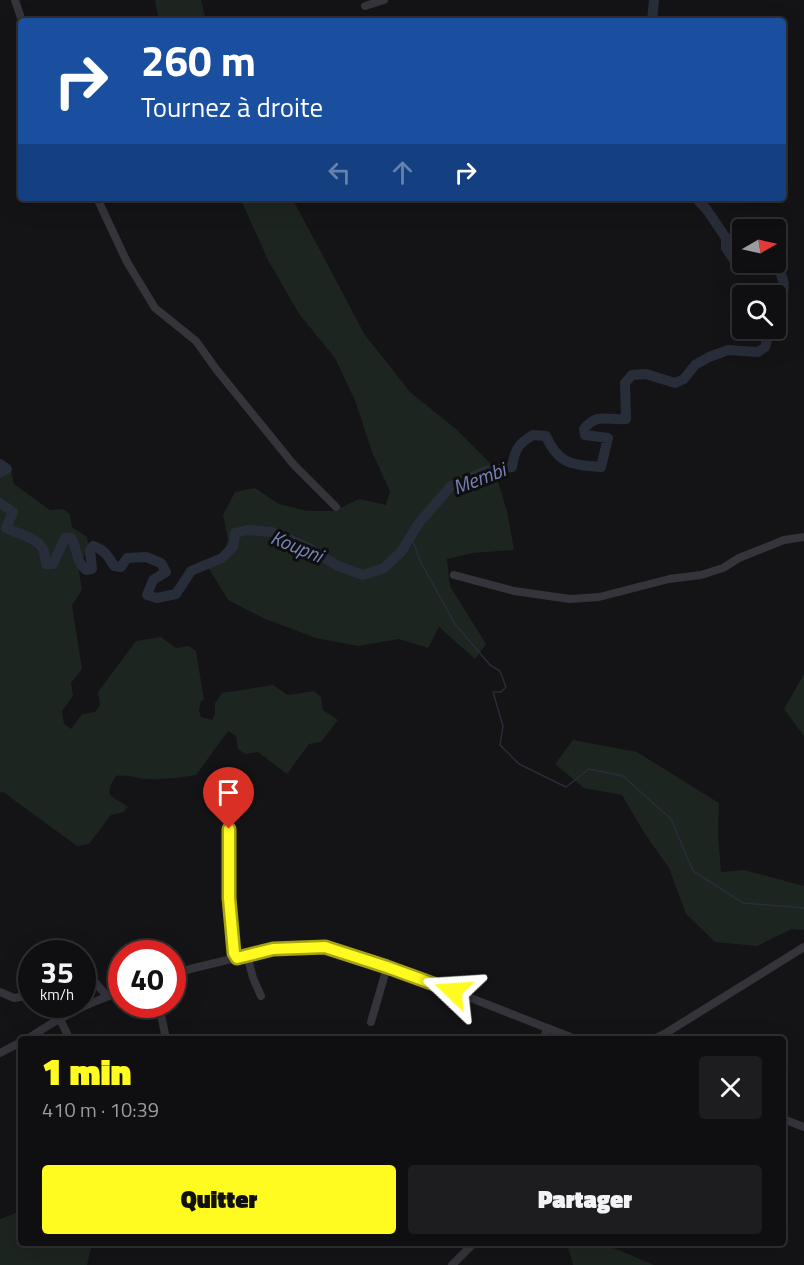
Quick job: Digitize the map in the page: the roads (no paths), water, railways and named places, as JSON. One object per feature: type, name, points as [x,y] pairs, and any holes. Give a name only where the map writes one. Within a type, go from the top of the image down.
[{"type":"street","points":[[15,0],[21,18]]},
{"type":"street","points":[[365,6],[384,0]]},
{"type":"street","points":[[98,201],[127,262],[155,308],[196,341],[294,465],[336,507]]},
{"type":"street","points":[[454,575],[514,591],[570,599],[599,597],[669,579],[701,575],[723,568],[740,558],[784,540],[804,537]]},
{"type":"street","points":[[229,829],[229,898],[234,953],[237,958]]},
{"type":"street","points":[[186,971],[273,949],[325,947],[488,1004],[567,1036]]},
{"type":"street","points":[[659,1036],[804,947]]},
{"type":"street","points":[[247,955],[261,996]]},
{"type":"street","points":[[371,1022],[387,967]]},
{"type":"street","points":[[96,984],[107,996],[96,1002]]},
{"type":"street","points":[[0,992],[18,997]]},
{"type":"street","points":[[32,1036],[58,1018]]},
{"type":"street","points":[[59,1018],[68,1036]]},
{"type":"street","points":[[162,1018],[165,1036]]},
{"type":"street","points":[[544,1036],[547,1029]]},
{"type":"street","points":[[0,1053],[18,1044]]},
{"type":"street","points":[[786,1120],[804,1126]]},
{"type":"street","points":[[452,1265],[471,1246]]},
{"type":"waterway","name":"Membi","points":[[652,18],[654,0]]},
{"type":"waterway","name":"Membi","points":[[699,201],[726,238],[726,248],[732,257]]},
{"type":"waterway","name":"Membi","points":[[780,273],[784,285]]},
{"type":"waterway","name":"Koupni","points":[[0,503],[13,512],[6,528],[40,545],[44,551],[46,564],[53,564],[65,538],[71,538],[78,559],[86,570],[92,569],[90,550],[93,546],[103,551],[114,566],[121,567],[127,558],[146,557],[161,563],[166,572],[153,580],[147,595],[157,598],[176,594],[191,571],[222,558],[233,547],[235,533],[248,530],[272,532],[307,547],[338,566],[363,575],[384,568],[401,552],[419,523],[451,486],[486,471],[512,467],[518,448],[533,435],[546,436],[561,458],[567,461],[601,467],[608,438],[585,435],[584,429],[598,419],[626,419],[625,383],[632,375],[646,374],[675,383],[684,379],[695,365],[709,357],[728,350],[758,352],[765,347],[768,339]]},
{"type":"waterway","name":"Koupni","points":[[0,464],[7,469],[0,473]]},
{"type":"waterway","points":[[411,535],[420,561],[455,624],[490,665],[500,671],[506,687],[501,692],[493,692],[503,726],[500,745],[519,764],[566,787],[589,769],[623,776],[671,819],[693,871],[743,903],[804,908]]}]
